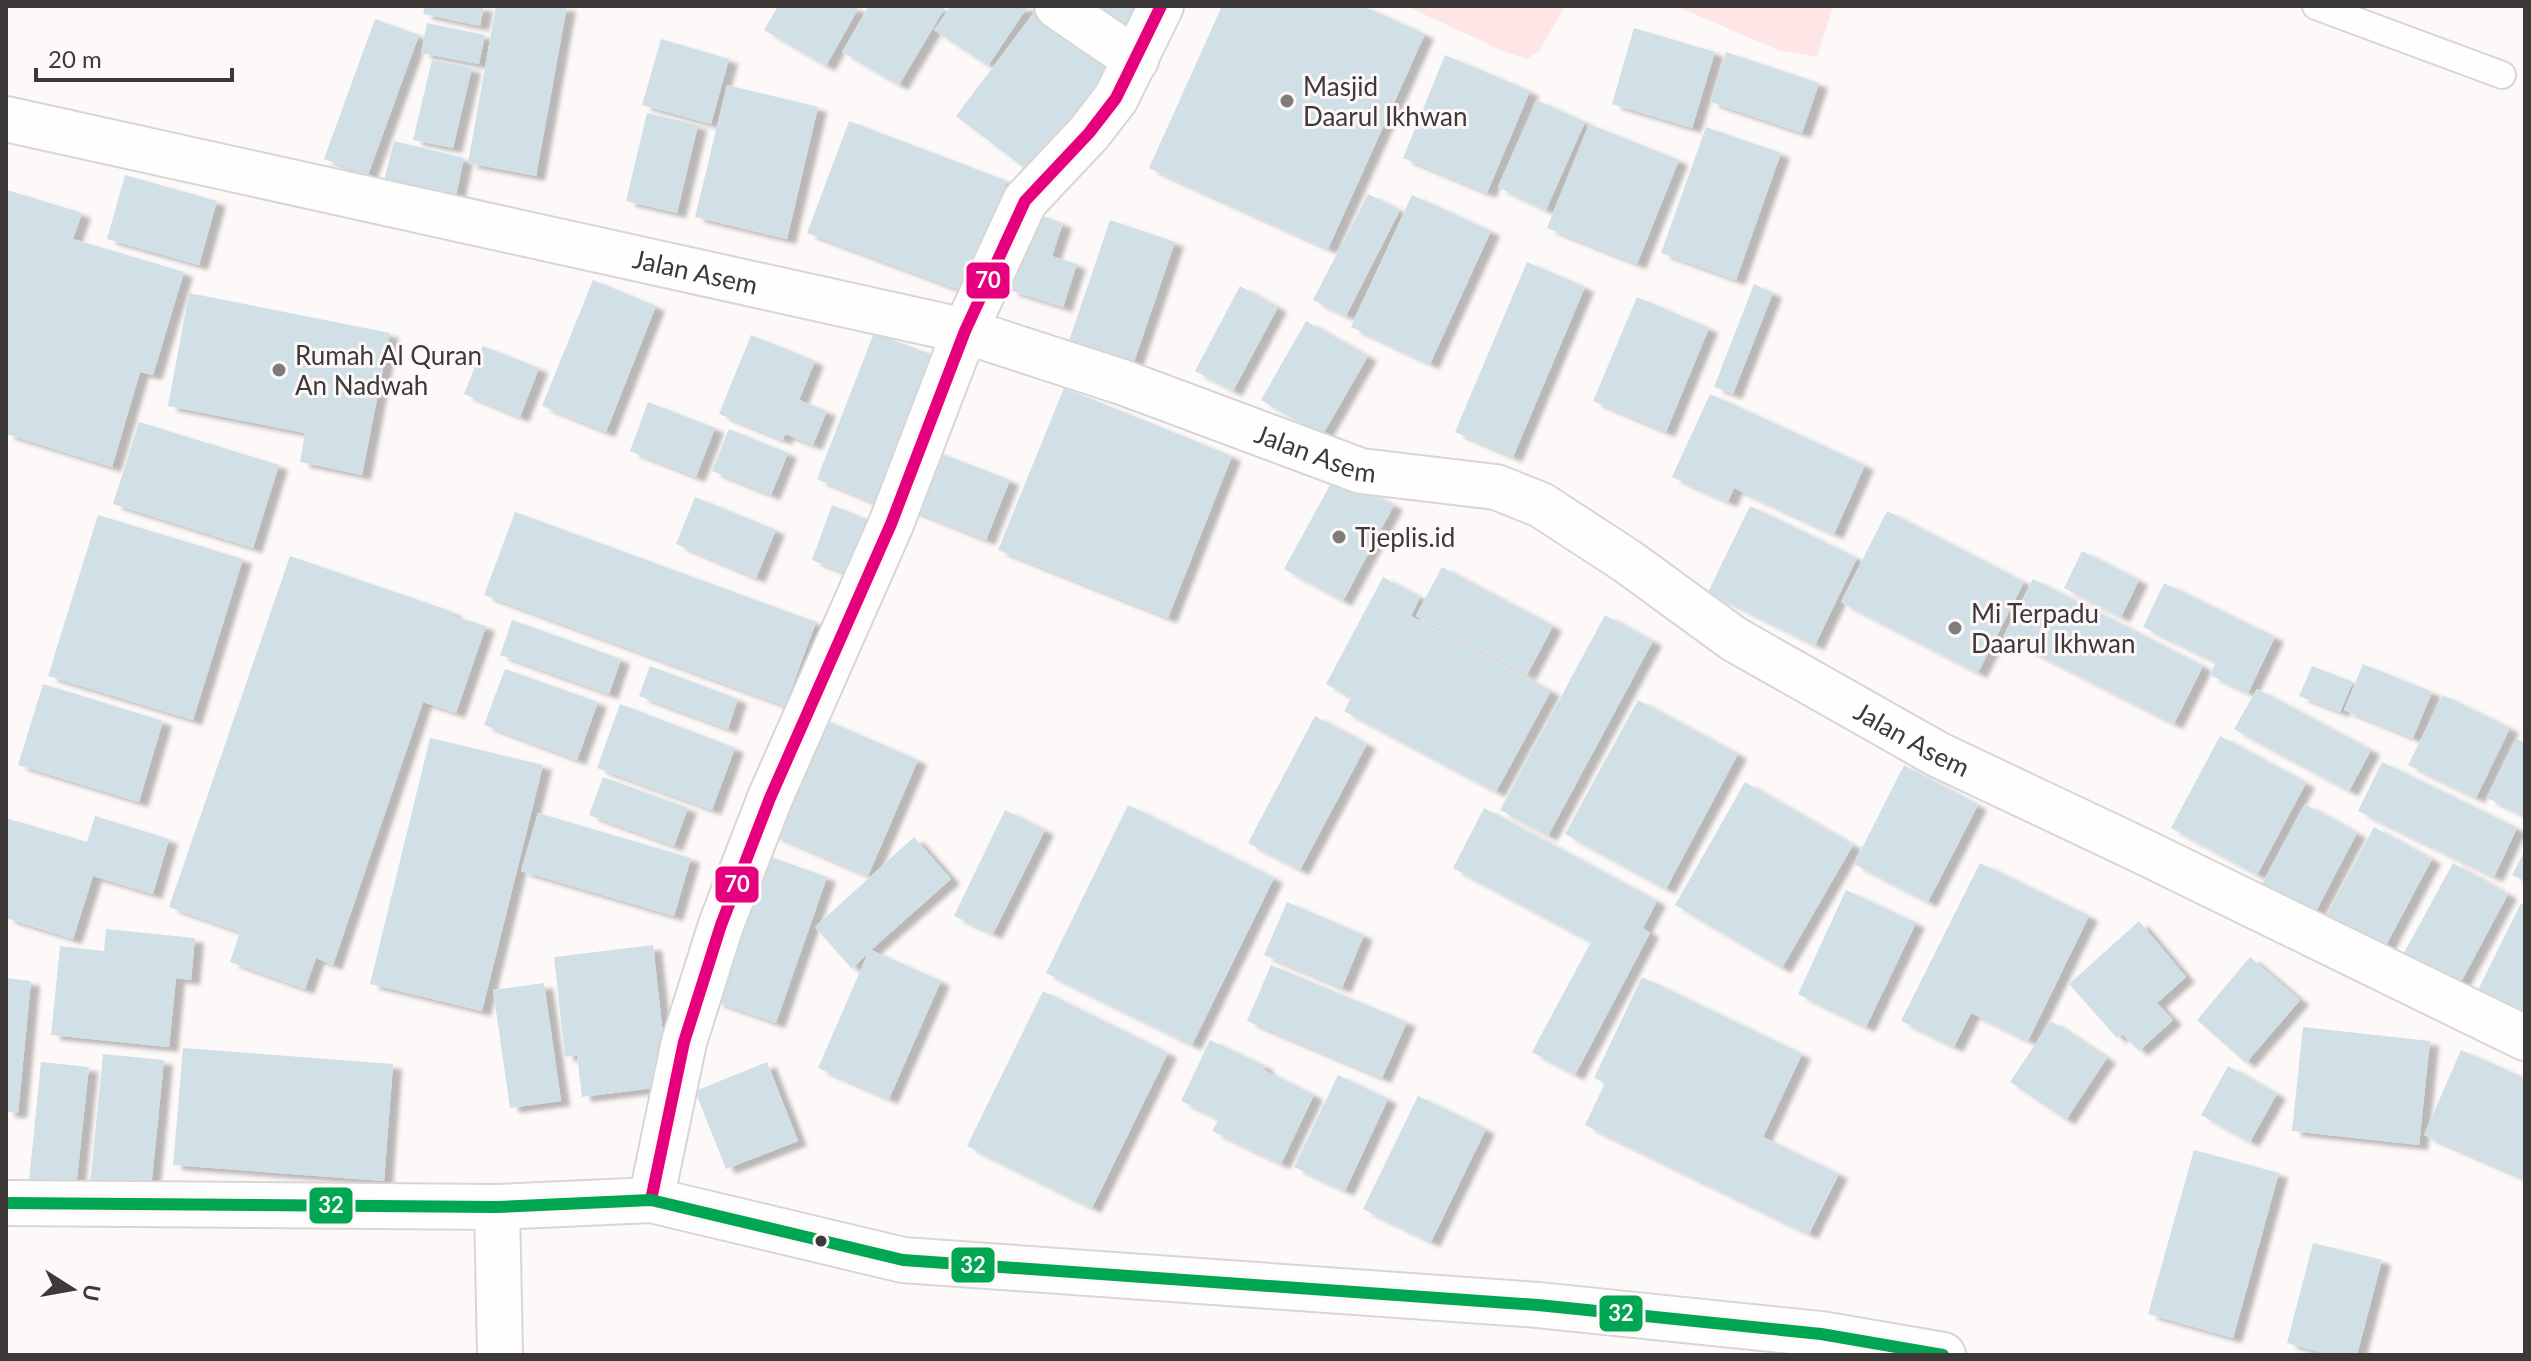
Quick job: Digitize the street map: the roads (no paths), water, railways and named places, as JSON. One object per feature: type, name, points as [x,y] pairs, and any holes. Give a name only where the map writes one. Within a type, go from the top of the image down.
[{"type":"street","points":[[1057,6],[1136,60]]},
{"type":"street","points":[[651,1200],[684,1042],[721,925],[770,798],[891,524],[965,331],[1025,201],[1089,133],[1116,98],[1161,6]]},
{"type":"street","name":"Jalan Asem","points":[[6,119],[965,331],[1122,382],[1361,471],[1496,487],[1541,505],[1627,561],[1734,639],[1937,754],[2525,1038]]},
{"type":"street","points":[[6,1203],[497,1207],[651,1200],[903,1260],[1538,1305],[1821,1334],[1943,1355]]},
{"type":"street","points":[[497,1207],[500,1355]]},
{"type":"lane","points":[[2316,6],[2502,75]]},
{"type":"place","name":"Masjid Daarul Ikhwan","points":[[1287,101]]},
{"type":"place","name":"Rumah Al Quran An Nadwah","points":[[279,370]]},
{"type":"place","name":"Tjeplis.id","points":[[1339,537]]},
{"type":"place","name":"Mi Terpadu Daarul Ikhwan","points":[[1955,628]]}]
